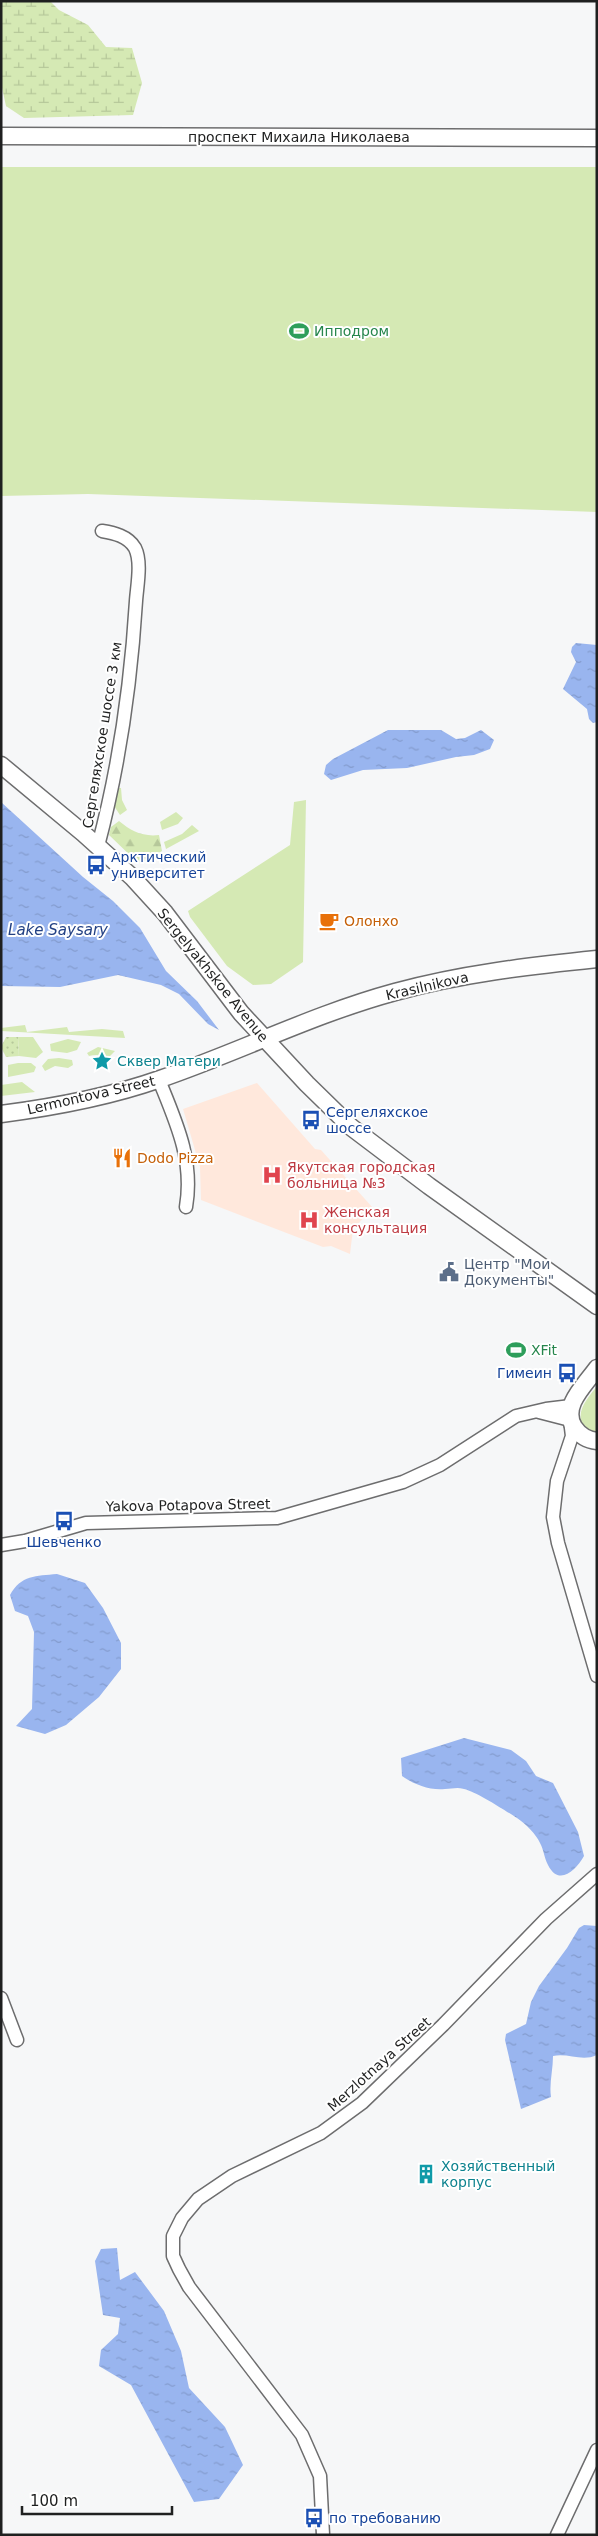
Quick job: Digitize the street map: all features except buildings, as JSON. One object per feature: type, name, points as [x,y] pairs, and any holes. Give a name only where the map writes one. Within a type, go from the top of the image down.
[{"type":"main road","name":"проспект Михаила Николаева","points":[[1,136],[597,138]]},
{"type":"main road","name":"Sergelyakhskoe Avenue","points":[[1,764],[133,878],[165,913],[265,1040],[351,1127],[442,1196],[597,1306]]},
{"type":"main road","name":"Krasilnikova","points":[[265,1040],[292,1026],[395,992],[494,972],[597,959]]},
{"type":"main road","name":"Lermontova Street","points":[[1,1114],[54,1106],[159,1080],[265,1040]]},
{"type":"main road","points":[[590,1439],[570,1413],[597,1368]]},
{"type":"street","name":"Сергеляхское шоссе 3 км","points":[[98,846],[126,703],[134,630],[138,564],[135,548],[120,534],[102,531]]},
{"type":"street","points":[[159,1080],[186,1153],[189,1187],[186,1207]]},
{"type":"street","name":"Yakova Potapova Street","points":[[1,1546],[26,1541],[86,1523],[277,1518],[403,1482],[440,1465],[516,1416],[535,1411],[570,1413]]},
{"type":"street","points":[[570,1413],[572,1436],[557,1481],[553,1501],[555,1530],[597,1676]]},
{"type":"street","points":[[566,1458],[590,1439]]},
{"type":"street","name":"Merzlotnaya Street","points":[[323,2535],[320,2476],[314,2458],[302,2435],[189,2287],[173,2256],[173,2236],[182,2218],[198,2199],[232,2176],[322,2134],[362,2103],[443,2025],[546,1918],[597,1874]]},
{"type":"street","points":[[1,1998],[17,2040]]},
{"type":"street","points":[[557,2535],[597,2450]]},
{"type":"shaded area","name":"Якутская городская больница №3","points":[[257,1083],[315,1149],[321,1150],[373,1208],[353,1229],[350,1254],[331,1246],[323,1247],[201,1200],[200,1167],[183,1109]]},
{"type":"green space","points":[[1,1],[50,1],[59,10],[88,25],[106,47],[132,48],[142,83],[133,115],[24,118],[6,106],[1,83]]},
{"type":"green space","name":"Ипподром","points":[[1,167],[597,167],[597,512],[88,494],[1,496]]},
{"type":"green space","points":[[118,788],[121,788],[122,800],[127,810],[120,815],[114,806]]},
{"type":"green space","points":[[306,800],[303,962],[271,984],[253,985],[227,966],[190,917],[188,911],[290,845],[294,802]]},
{"type":"green space","points":[[176,812],[183,818],[178,824],[162,830],[160,822]]},
{"type":"green space","points":[[119,821],[128,828],[138,832],[148,835],[159,835],[162,851],[141,863],[137,862],[109,835],[111,827]]},
{"type":"green space","points":[[192,825],[199,831],[166,849],[164,842],[182,834]]},
{"type":"green space","points":[[25,1025],[27,1032],[67,1027],[69,1032],[102,1029],[123,1031],[125,1038],[1,1031],[1,1028]]},
{"type":"green space","points":[[6,1037],[18,1037],[19,1056],[6,1057],[1,1047]]},
{"type":"green space","points":[[18,1037],[33,1037],[43,1052],[36,1058],[19,1056]]},
{"type":"green space","points":[[68,1039],[81,1042],[77,1050],[67,1053],[51,1051],[50,1044]]},
{"type":"green space","points":[[98,1047],[115,1051],[110,1056],[89,1056],[87,1053]]},
{"type":"green space","points":[[48,1059],[72,1060],[73,1065],[68,1068],[55,1066],[45,1071],[42,1066]]},
{"type":"green space","points":[[31,1063],[36,1067],[34,1072],[8,1077],[8,1065]]},
{"type":"green space","points":[[22,1082],[35,1092],[1,1096],[1,1085]]},
{"type":"green space","points":[[597,1386],[597,1433],[584,1427],[581,1421],[581,1411],[586,1400]]},
{"type":"water","points":[[576,643],[597,645],[597,722],[593,723],[589,719],[587,709],[563,689],[576,662],[571,652],[572,647]]},
{"type":"water","points":[[388,730],[441,730],[456,739],[465,738],[481,730],[494,740],[490,749],[474,755],[407,768],[363,770],[331,780],[324,774],[326,765],[333,759]]},
{"type":"water","name":"Lake Saysary","points":[[1,802],[83,877],[113,901],[140,928],[166,971],[197,1001],[219,1030],[208,1024],[179,994],[161,985],[118,975],[60,987],[1,986]]},
{"type":"water","points":[[57,1574],[85,1583],[103,1608],[121,1643],[121,1669],[99,1697],[66,1725],[45,1734],[16,1726],[32,1709],[34,1632],[28,1616],[15,1611],[10,1595],[14,1588],[24,1580],[36,1576]]},
{"type":"water","points":[[464,1738],[511,1750],[526,1761],[536,1776],[553,1783],[578,1832],[584,1856],[572,1871],[562,1876],[552,1872],[538,1840],[530,1829],[517,1818],[483,1797],[461,1788],[428,1788],[411,1782],[402,1776],[401,1758]]},
{"type":"water","points":[[584,1925],[597,1926],[597,2055],[586,2058],[553,2056],[551,2097],[521,2109],[505,2040],[506,2034],[526,2024],[531,2002],[539,1986],[579,1928]]},
{"type":"water","points":[[117,2248],[120,2280],[135,2272],[164,2311],[181,2351],[189,2388],[225,2427],[243,2465],[219,2499],[194,2502],[131,2385],[99,2366],[101,2350],[118,2334],[120,2318],[103,2315],[95,2261],[101,2249]]},
{"type":"place","name":"Ипподром","points":[[299,331]]},
{"type":"place","name":"Арктический университет","points":[[96,865]]},
{"type":"place","name":"Олонхо","points":[[329,921]]},
{"type":"place","name":"Сквер Матери","points":[[102,1061]]},
{"type":"place","name":"Сергеляхское шоссе","points":[[311,1120]]},
{"type":"place","name":"Dodo Pizza","points":[[122,1158]]},
{"type":"place","name":"Якутская городская больница №3","points":[[272,1175]]},
{"type":"place","name":"Женская консультация","points":[[309,1220]]},
{"type":"place","name":"Центр \"Мои Документы\"","points":[[449,1272]]},
{"type":"place","name":"XFit","points":[[516,1350]]},
{"type":"place","name":"Гимеин","points":[[567,1373]]},
{"type":"place","name":"Шевченко","points":[[64,1521]]},
{"type":"place","name":"Хозяйственный корпус","points":[[426,2174]]},
{"type":"place","name":"по требованию","points":[[314,2518]]}]
